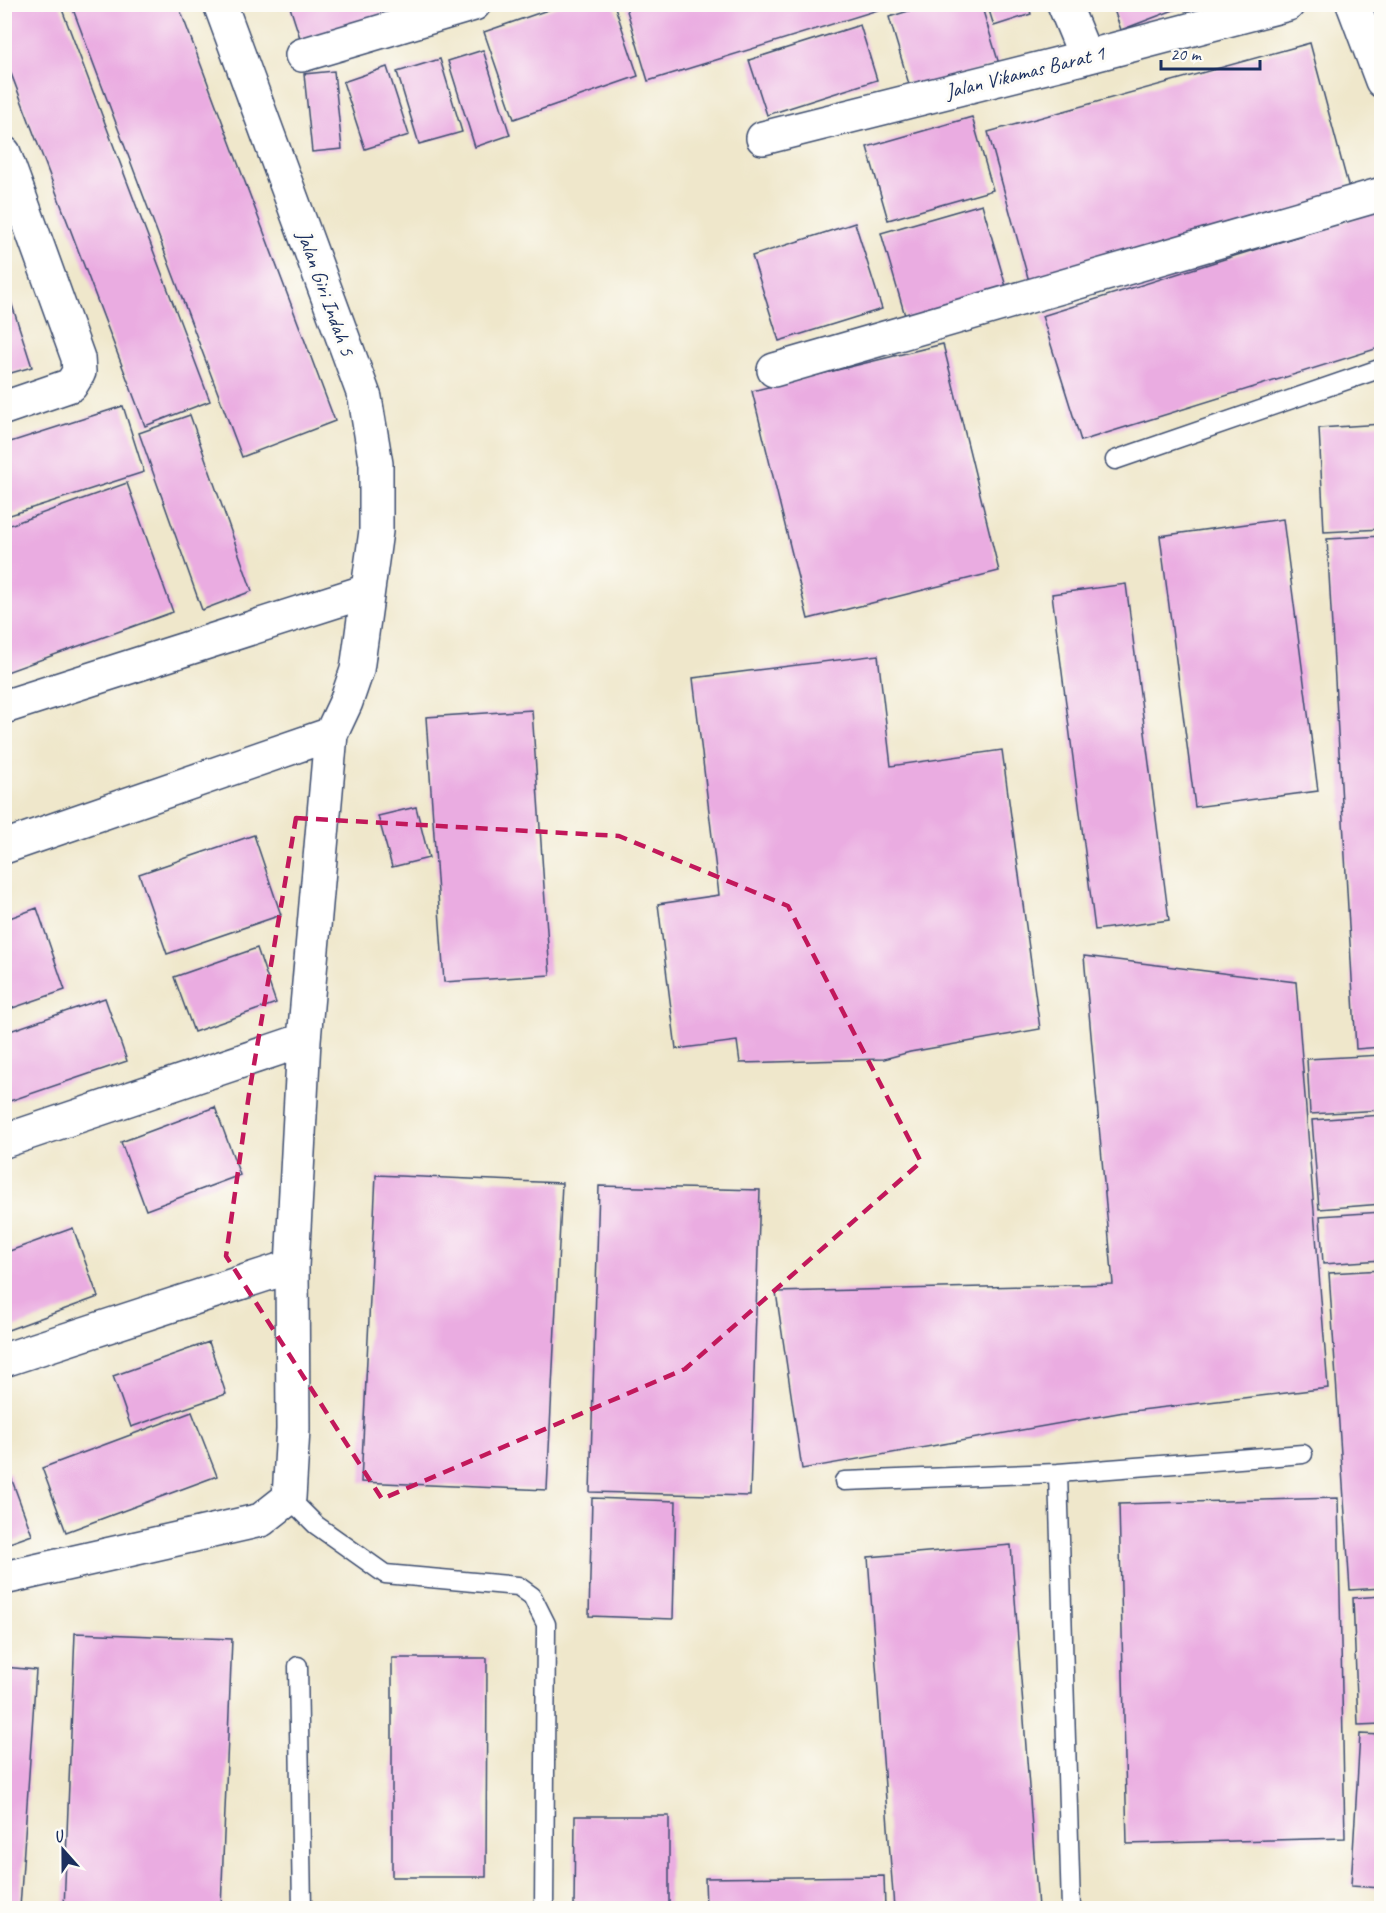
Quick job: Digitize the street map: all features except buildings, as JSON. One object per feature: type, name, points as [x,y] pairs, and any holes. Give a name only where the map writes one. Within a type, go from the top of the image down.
[{"type":"street","name":"Jalan Giri Indah 5","points":[[220,4],[364,398],[376,464],[376,531],[357,670],[346,702],[331,734]]},
{"type":"street","points":[[302,55],[474,4]]},
{"type":"street","points":[[1064,4],[1086,57]]},
{"type":"street","name":"Jalan Vikamas Barat 1","points":[[763,138],[1288,4]]},
{"type":"street","points":[[1353,4],[1382,81]]},
{"type":"street","points":[[4,153],[78,358],[79,372],[71,385],[4,408]]},
{"type":"street","points":[[774,370],[1382,194]]},
{"type":"street","points":[[4,707],[368,591]]},
{"type":"street","points":[[4,847],[331,734],[304,1040],[292,1266],[293,1429],[289,1498],[261,1520],[4,1578]]},
{"type":"street","points":[[4,1141],[304,1040]]},
{"type":"street","points":[[4,1360],[292,1266]]},
{"type":"lane","points":[[1115,460],[1382,368]]},
{"type":"lane","points":[[844,1481],[1058,1473],[1303,1454]]},
{"type":"lane","points":[[1058,1473],[1071,1908]]},
{"type":"lane","points":[[289,1498],[316,1525],[385,1574],[518,1586],[532,1596],[546,1624],[544,1908]]},
{"type":"lane","points":[[298,1666],[302,1908]]},
{"type":"highlighted area","points":[[296,818],[619,836],[788,906],[921,1162],[685,1369],[382,1499],[226,1256],[249,1094]]}]
